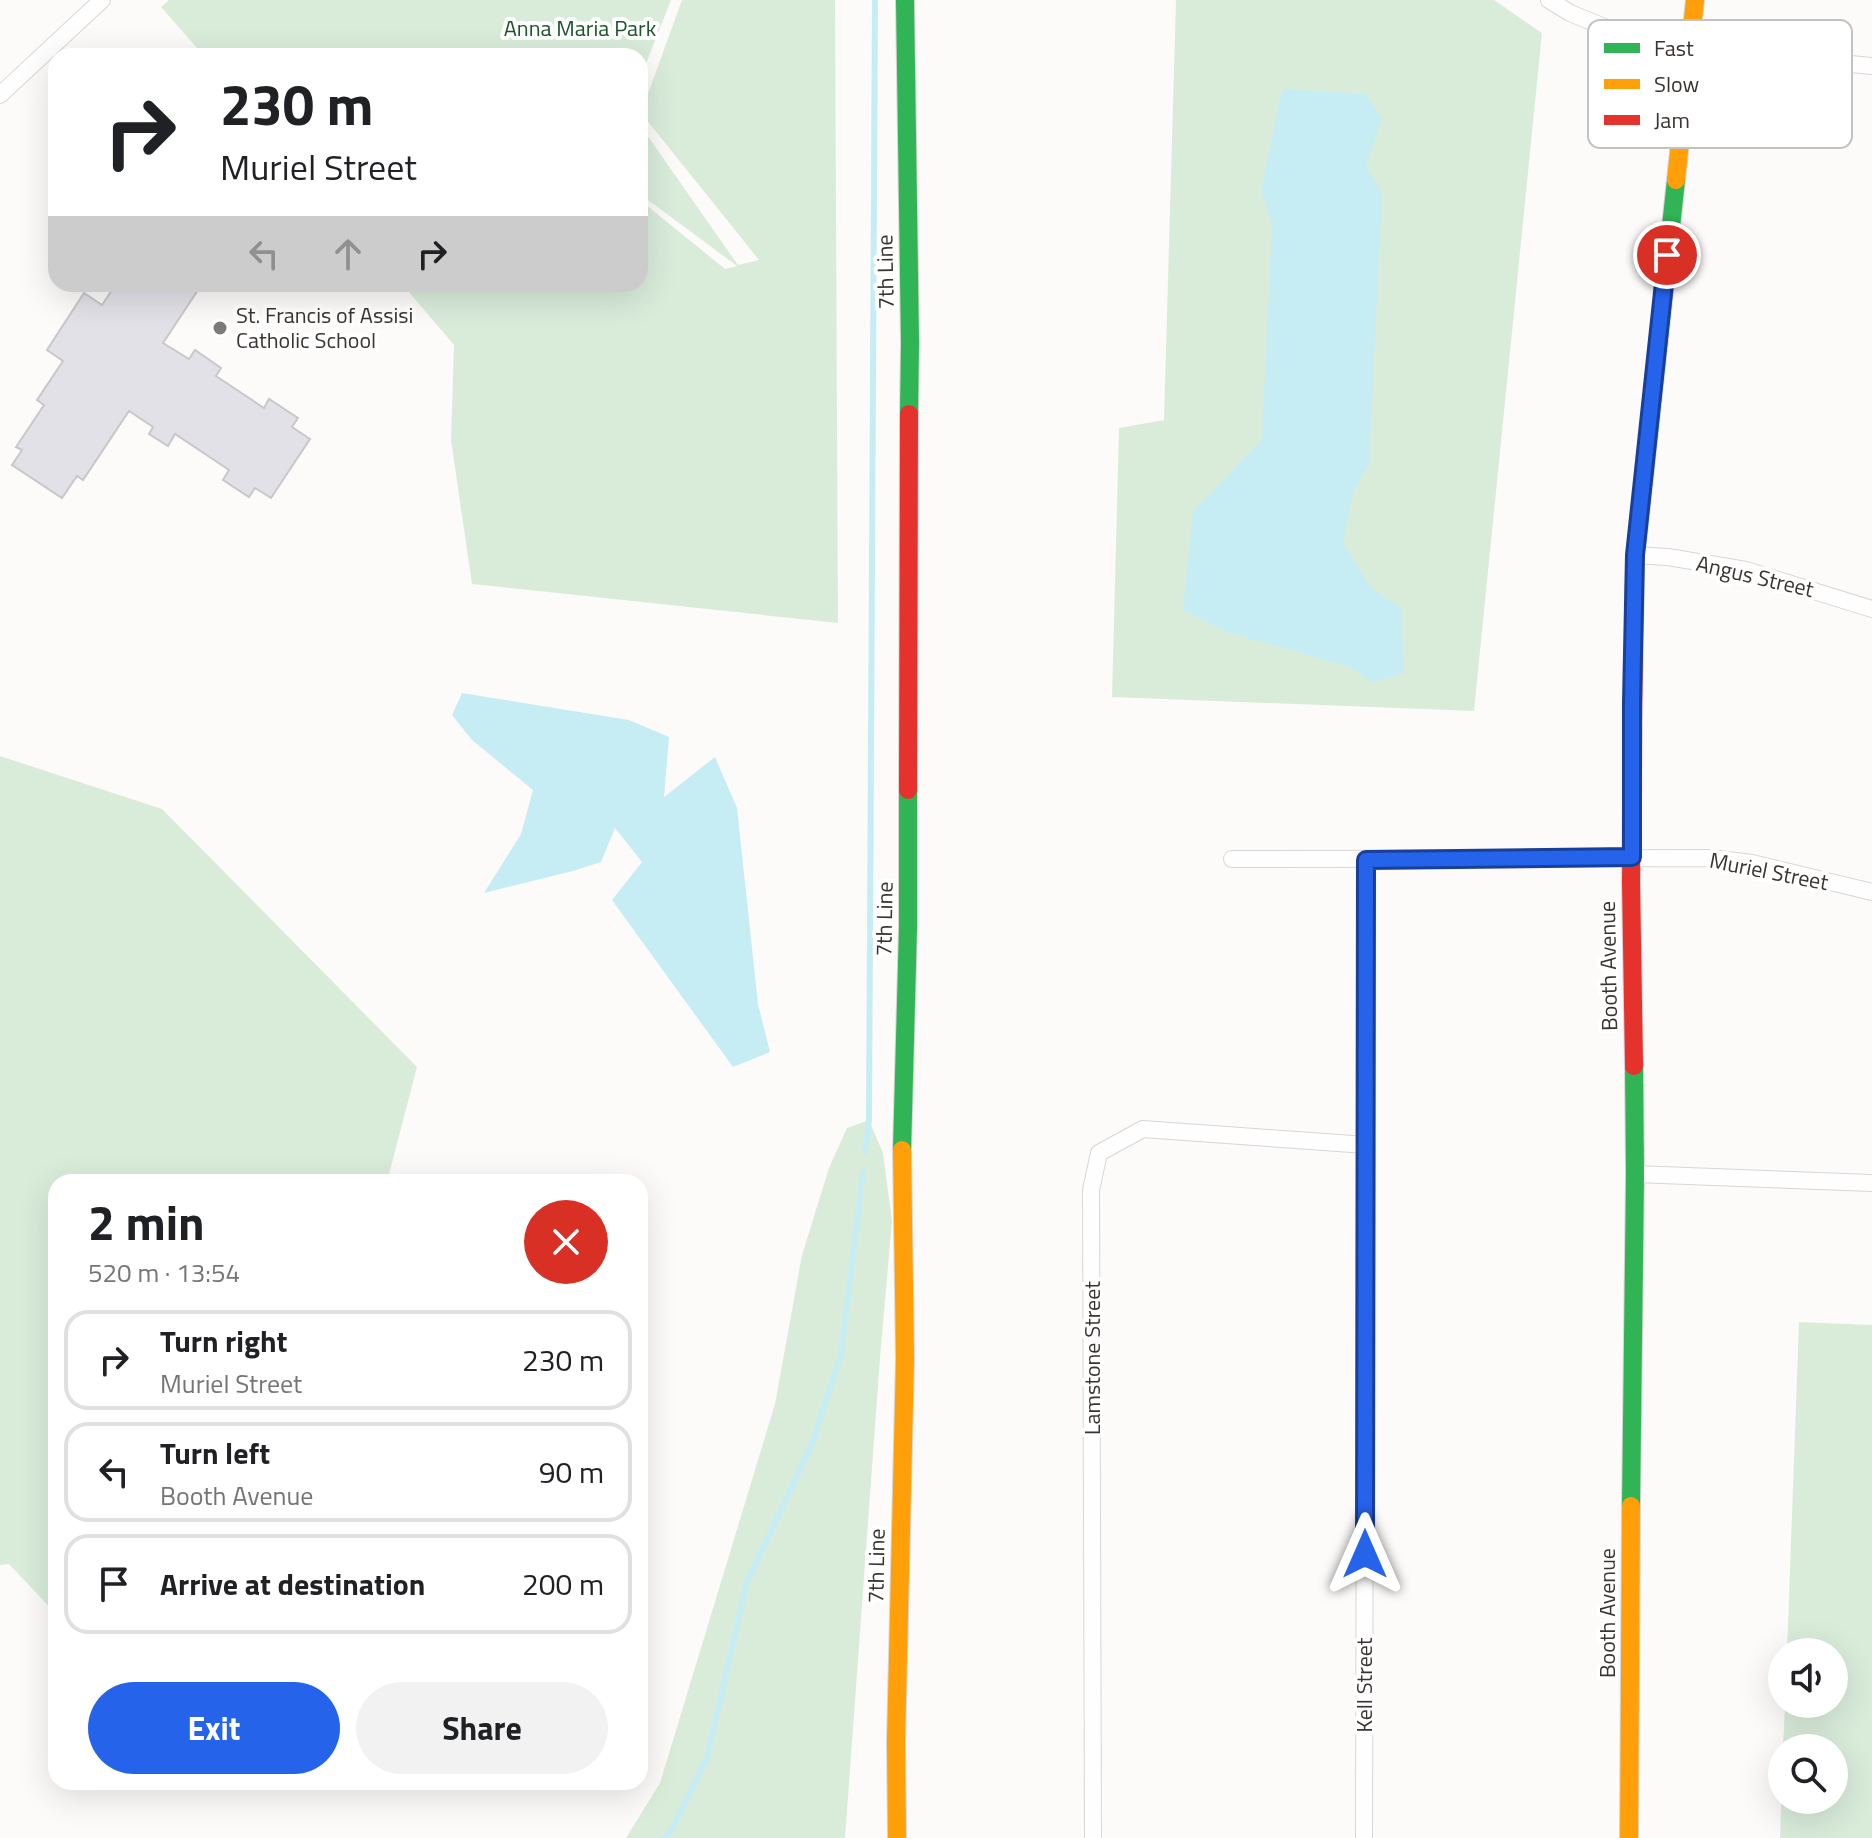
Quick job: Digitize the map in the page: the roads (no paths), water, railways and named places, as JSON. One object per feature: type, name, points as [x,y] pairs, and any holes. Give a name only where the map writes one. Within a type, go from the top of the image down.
[{"type":"street","points":[[50,48],[102,0]]},
{"type":"street","name":"7th Line","points":[[897,1838],[896,1742],[905,1359],[902,1166],[908,927],[910,343],[905,0]]},
{"type":"street","points":[[1549,0],[1588,20]]},
{"type":"street","name":"Booth Avenue","points":[[1693,20],[1695,0]]},
{"type":"street","points":[[0,95],[48,50]]},
{"type":"street","points":[[1852,64],[1872,66]]},
{"type":"street","name":"Booth Avenue","points":[[1629,1838],[1635,1174],[1632,702],[1635,555],[1679,148]]},
{"type":"street","name":"Angus Street","points":[[1635,555],[1668,557],[1746,570],[1872,609]]},
{"type":"street","name":"Muriel Street","points":[[1232,859],[1711,858],[1752,863],[1872,892]]},
{"type":"street","name":"Kell Street","points":[[1364,1838],[1366,860]]},
{"type":"street","name":"Lamstone Street","points":[[1093,1838],[1091,1190],[1099,1153],[1143,1129],[1366,1145]]},
{"type":"street","points":[[1635,1174],[1872,1183]]},
{"type":"water","points":[[1282,89],[1365,94],[1382,119],[1366,165],[1382,194],[1369,464],[1353,492],[1343,543],[1372,589],[1401,608],[1404,673],[1373,682],[1350,667],[1227,632],[1183,610],[1193,512],[1262,439],[1272,223],[1261,191]]},
{"type":"water","points":[[462,693],[629,720],[669,737],[664,797],[715,757],[737,808],[758,1004],[770,1052],[733,1067],[612,900],[642,862],[615,828],[601,862],[484,893],[521,834],[533,790],[472,740],[452,715]]},
{"type":"waterway","points":[[865,1152],[869,1120],[875,0]]},
{"type":"waterway","points":[[664,1838],[672,1829],[707,1758],[747,1582],[812,1444],[841,1354],[863,1173]]},
{"type":"place","name":"St. Francis of Assisi Catholic School","points":[[220,328]]},
{"type":"park label","name":"Anna Maria Park","points":[[580,28]]}]
